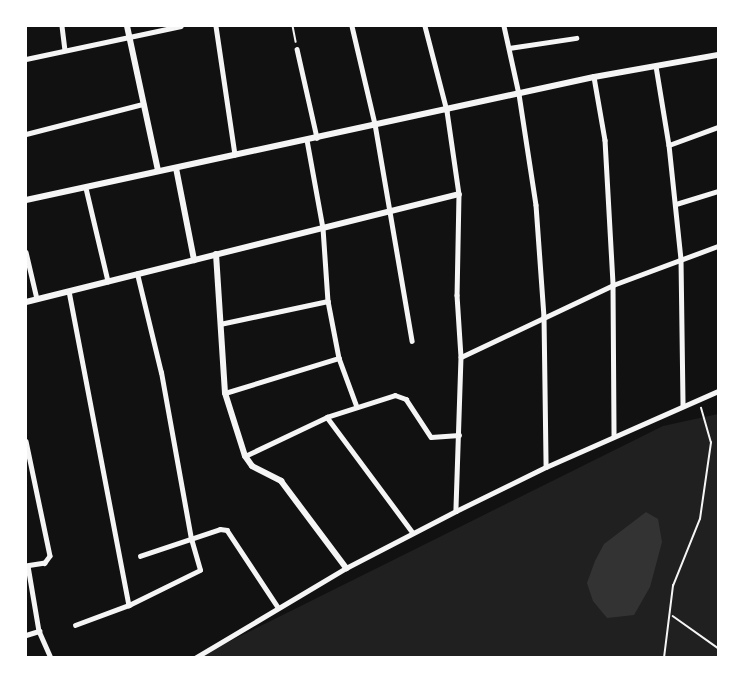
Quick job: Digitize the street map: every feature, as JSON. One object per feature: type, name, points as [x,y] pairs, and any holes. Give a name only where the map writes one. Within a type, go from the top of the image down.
[{"type":"street","points":[[62,26],[65,50]]},
{"type":"street","points":[[127,26],[127,36],[158,171]]},
{"type":"street","points":[[26,59],[181,26]]},
{"type":"street","points":[[216,26],[235,155]]},
{"type":"street","points":[[352,26],[375,124],[412,341]]},
{"type":"street","points":[[425,26],[447,111],[459,194],[457,295],[461,357],[456,511]]},
{"type":"street","points":[[504,26],[519,94],[536,205],[544,316],[546,467]]},
{"type":"street","points":[[509,48],[576,38]]},
{"type":"street","points":[[297,49],[316,138]]},
{"type":"street","points":[[26,200],[375,124],[447,111],[594,77],[718,56]]},
{"type":"street","points":[[656,66],[669,145],[681,259],[683,405]]},
{"type":"street","points":[[594,77],[605,140],[614,285],[614,436]]},
{"type":"street","points":[[26,134],[144,104]]},
{"type":"street","points":[[669,145],[718,127]]},
{"type":"street","points":[[307,140],[323,228],[328,301],[339,358],[357,407]]},
{"type":"street","points":[[176,168],[194,260]]},
{"type":"street","points":[[86,188],[108,281]]},
{"type":"street","points":[[676,204],[718,191]]},
{"type":"street","points":[[26,302],[459,194]]},
{"type":"street","points":[[461,357],[614,285],[718,246]]},
{"type":"street","points":[[26,252],[37,299]]},
{"type":"street","points":[[216,254],[225,393],[245,456],[252,466],[281,481],[346,568]]},
{"type":"street","points":[[75,625],[129,605],[200,570],[191,539],[161,373],[137,274]]},
{"type":"street","points":[[69,291],[129,605]]},
{"type":"street","points":[[220,324],[328,301]]},
{"type":"street","points":[[225,393],[339,358]]},
{"type":"street","points":[[195,657],[346,568],[456,511],[546,467],[718,390]]},
{"type":"street","points":[[245,456],[327,417],[395,395],[401,396],[430,437],[459,435]]},
{"type":"street","points":[[327,417],[413,533]]},
{"type":"street","points":[[26,443],[50,556],[49,560],[27,566],[39,631],[51,657]]},
{"type":"street","points":[[140,556],[220,529],[227,530],[278,607]]},
{"type":"street","points":[[26,635],[39,631]]},
{"type":"path","points":[[293,26],[297,49]]},
{"type":"path","points":[[664,657],[673,586],[700,519],[711,443],[698,399]]},
{"type":"path","points":[[671,616],[718,648]]},
{"type":"shaded area","points":[[718,414],[718,657],[196,658],[663,426]]},
{"type":"shaded area","points":[[646,512],[658,519],[662,542],[650,587],[634,615],[607,618],[593,601],[587,583],[595,561],[604,544]]}]
